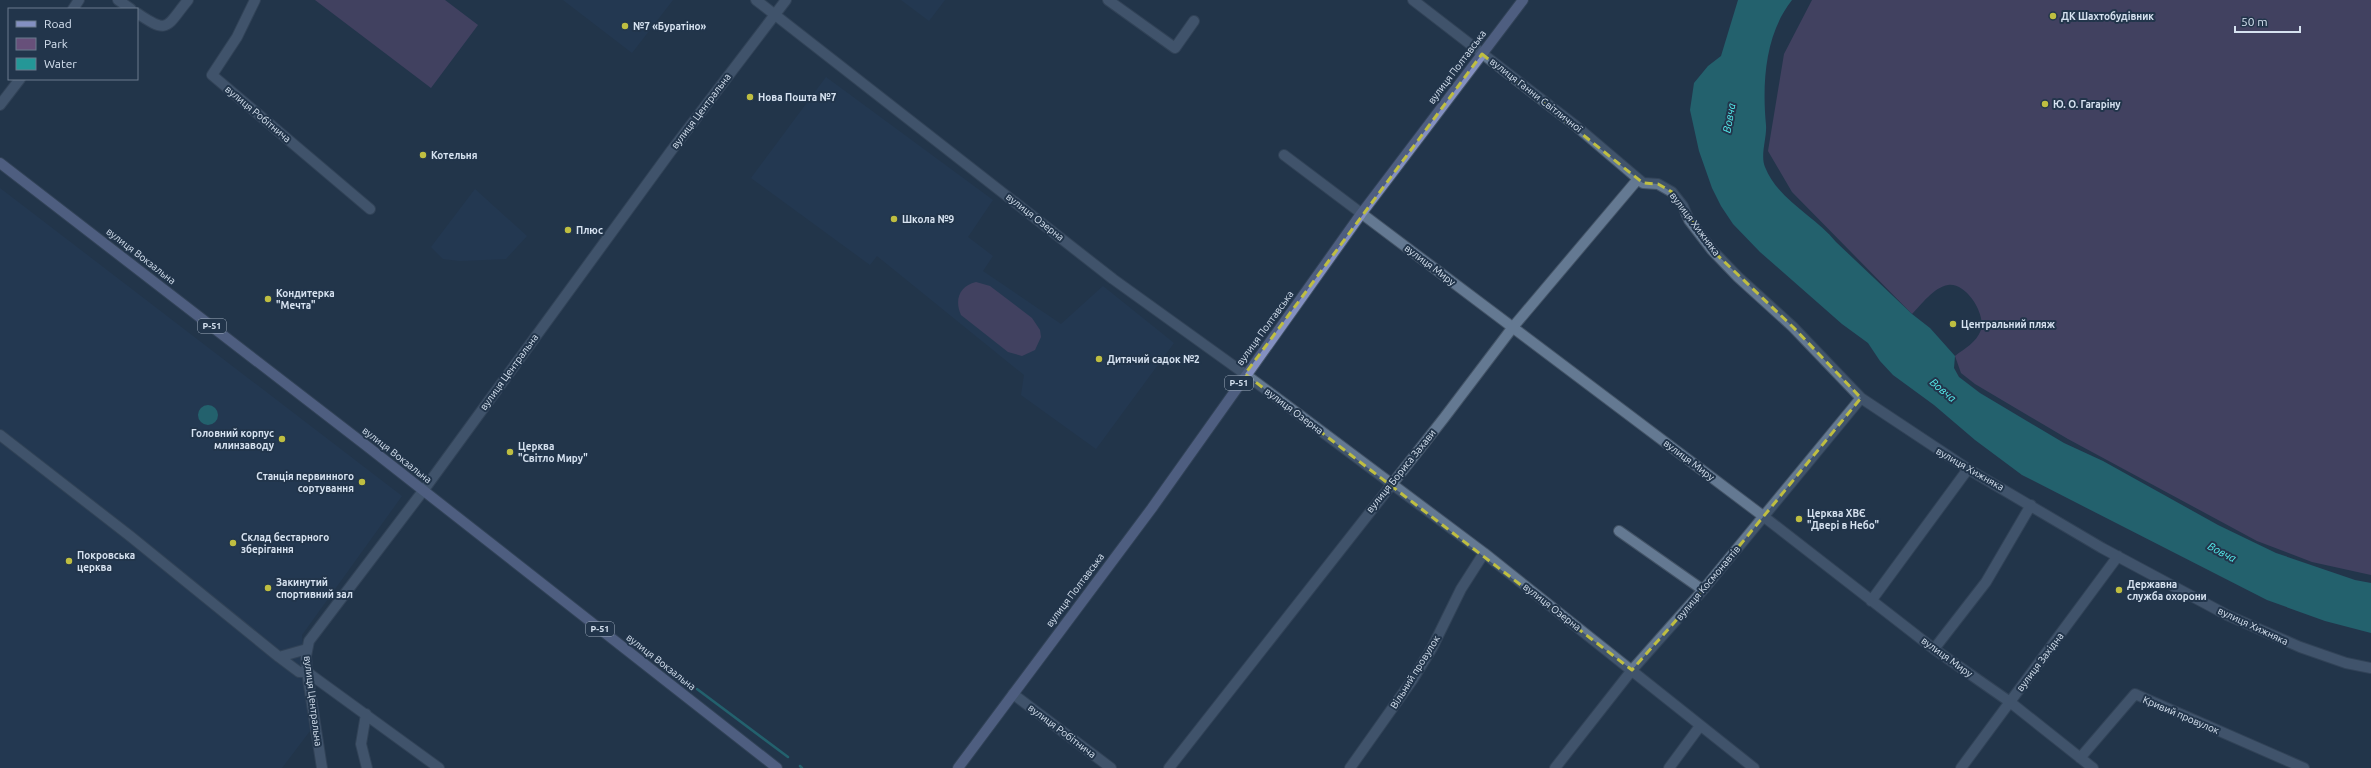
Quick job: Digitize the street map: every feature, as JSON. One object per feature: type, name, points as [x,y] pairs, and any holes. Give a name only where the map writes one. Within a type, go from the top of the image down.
[{"type":"main road","name":"вулиця Полтавська","points":[[958,768],[1152,508],[1246,374],[1362,214],[1523,0]]},
{"type":"main road","name":"вулиця Вокзальна","points":[[0,163],[423,490],[776,768]]},
{"type":"street","points":[[73,8],[79,0]]},
{"type":"street","points":[[118,0],[130,8]]},
{"type":"street","points":[[138,14],[156,26],[163,27],[169,23],[188,0]]},
{"type":"street","name":"вулиця Робітнича","points":[[255,0],[237,37],[212,75],[370,209]]},
{"type":"street","name":"вулиця Озерна","points":[[756,0],[1113,279],[1246,374],[1390,484],[1484,553],[1754,768]]},
{"type":"street","name":"вулиця Центральна","points":[[322,768],[307,672],[307,649],[318,627],[423,490],[590,260],[786,0]]},
{"type":"street","points":[[1108,0],[1175,48],[1194,21]]},
{"type":"street","name":"вулиця Ганни Світличної","points":[[1413,0],[1576,126],[1638,179]]},
{"type":"street","points":[[0,105],[19,80]]},
{"type":"street","name":"вулиця Миру","points":[[1284,155],[1763,516],[1934,649],[2010,702],[2093,768]]},
{"type":"street","name":"вулиця Бориса Захави","points":[[1169,768],[1390,484],[1444,418],[1513,327],[1638,179]]},
{"type":"street","name":"вулиця Хижняка","points":[[1638,179],[1643,183],[1658,184],[1672,192],[1683,206],[1689,220],[1712,250],[1738,277],[1793,327],[1861,398],[1938,451],[2118,556],[2258,630],[2346,663],[2371,668]]},
{"type":"street","name":"вулиця Космонавтів","points":[[1555,768],[1632,670],[1703,590],[1861,398]]},
{"type":"street","points":[[0,435],[118,526],[279,657],[299,672],[307,672],[439,768]]},
{"type":"street","points":[[1871,601],[1968,469]]},
{"type":"street","points":[[1934,649],[1986,582],[2031,505]]},
{"type":"street","points":[[1619,531],[1703,590]]},
{"type":"street","name":"Вільний провулок","points":[[1352,767],[1413,679],[1432,648],[1461,589],[1484,553]]},
{"type":"street","name":"вулиця Західна","points":[[1961,768],[2118,556]]},
{"type":"street","points":[[279,657],[307,649]]},
{"type":"street","name":"вулиця Робітнича","points":[[1013,694],[1111,768]]},
{"type":"street","name":"Кривий провулок","points":[[2080,758],[2134,694],[2304,768]]},
{"type":"street","points":[[366,714],[361,744],[367,768]]},
{"type":"street","points":[[1670,768],[1700,726]]},
{"type":"highlighted area","points":[[1482,54],[1643,183],[1658,184],[1672,192],[1712,250],[1793,327],[1861,398],[1703,590],[1632,670],[1245,374]]},
{"type":"shaded area","name":"№7 «Буратіно»","points":[[563,0],[673,0],[632,53]]},
{"type":"shaded area","points":[[901,0],[945,0],[929,21]]},
{"type":"shaded area","name":"Школа №9","points":[[826,77],[993,200],[968,237],[993,256],[983,271],[1061,324],[1103,286],[1174,343],[1096,449],[1021,395],[1024,375],[877,256],[870,265],[751,178]]},
{"type":"shaded area","points":[[0,188],[402,496],[302,635],[310,731],[282,768],[0,768]]},
{"type":"shaded area","points":[[475,189],[527,236],[506,259],[460,261],[443,259],[431,247]]},
{"type":"green space","points":[[315,0],[445,0],[478,25],[431,88]]},
{"type":"green space","points":[[1812,0],[2371,0],[2371,575],[2312,562],[2257,541],[2068,439],[1975,384],[1961,373],[1955,356],[1970,345],[1979,335],[1982,323],[1978,308],[1968,294],[1955,285],[1943,286],[1928,297],[1912,314],[1792,192],[1768,151],[1784,54]]},
{"type":"green space","points":[[976,282],[990,286],[1032,318],[1040,330],[1041,337],[1035,350],[1022,356],[1008,352],[961,315],[958,304],[960,294],[962,290],[970,284]]},
{"type":"water","name":"Вовча","points":[[1738,0],[1792,0],[1783,13],[1776,28],[1767,60],[1765,76],[1766,130],[1763,157],[1765,167],[1771,179],[1788,198],[1818,224],[1912,314],[1930,328],[1955,356],[1954,368],[1959,377],[1980,393],[2064,443],[2103,461],[2218,525],[2276,553],[2355,580],[2371,583],[2371,633],[2325,621],[2267,600],[2022,475],[1975,440],[1934,405],[1893,375],[1880,361],[1868,343],[1842,324],[1760,252],[1733,224],[1721,206],[1712,188],[1699,151],[1690,110],[1694,83],[1708,66],[1721,56]]},
{"type":"water","points":[[204,405],[212,405],[218,411],[218,419],[212,425],[204,425],[198,419],[198,411]]},
{"type":"waterway","points":[[697,689],[788,757]]},
{"type":"place","name":"ДК Шахтобудівник","points":[[2053,16]]},
{"type":"place","name":"№7 «Буратіно»","points":[[625,26]]},
{"type":"place","name":"Нова Пошта №7","points":[[750,97]]},
{"type":"place","name":"Ю. О. Гагаріну","points":[[2045,104]]},
{"type":"place","name":"Котельня","points":[[423,155]]},
{"type":"place","name":"Школа №9","points":[[894,219]]},
{"type":"place","name":"Плюс","points":[[568,230]]},
{"type":"place","name":"Кондитерка \"Мечта\"","points":[[268,299]]},
{"type":"place","name":"Центральний пляж","points":[[1953,324]]},
{"type":"place","name":"Дитячий садок №2","points":[[1099,359]]},
{"type":"place","name":"Головний корпус млинзаводу","points":[[282,439]]},
{"type":"place","name":"Церква \"Світло Миру\"","points":[[510,452]]},
{"type":"place","name":"Станція первинного сортування","points":[[362,482]]},
{"type":"place","name":"Церква ХВЄ \"Двері в Небо\"","points":[[1799,519]]},
{"type":"place","name":"Склад бестарного зберігання","points":[[233,543]]},
{"type":"place","name":"Покровська церква","points":[[69,561]]},
{"type":"place","name":"Закинутий спортивний зал","points":[[268,588]]},
{"type":"place","name":"Державна служба охорони","points":[[2119,590]]}]
